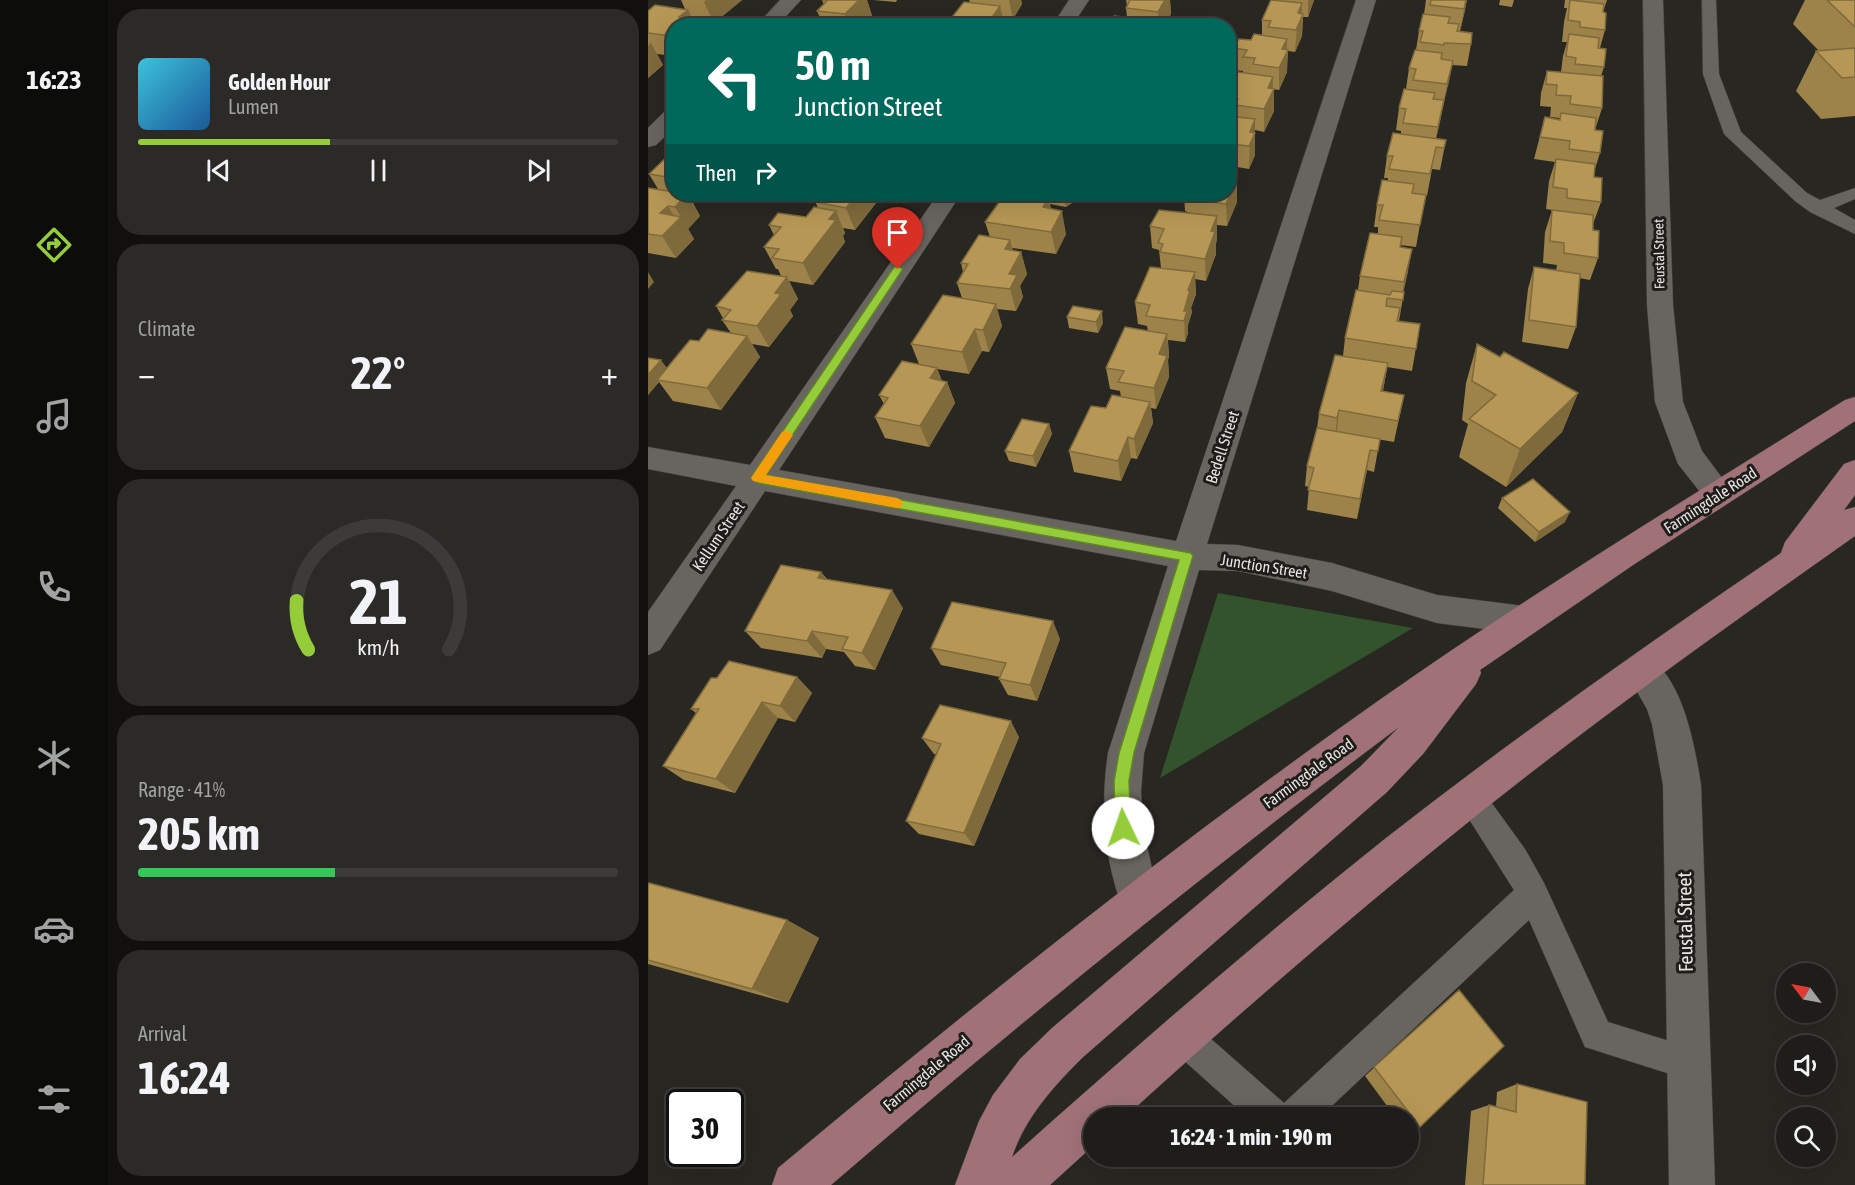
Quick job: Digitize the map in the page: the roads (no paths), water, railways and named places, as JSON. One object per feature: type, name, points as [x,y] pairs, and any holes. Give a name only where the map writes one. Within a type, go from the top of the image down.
[{"type":"main road","name":"Farmingdale Road","points":[[795,1185],[953,1049],[1253,812],[1524,620],[1855,407]]},
{"type":"main road","points":[[1783,569],[1855,472]]},
{"type":"main road","points":[[1015,1185],[1182,1036],[1341,900],[1470,797],[1641,669],[1855,519]]},
{"type":"main road","points":[[978,1185],[1008,1113],[1024,1088],[1044,1065],[1374,779],[1410,742],[1483,648]]},
{"type":"street","points":[[773,18],[791,0]]},
{"type":"street","points":[[1067,18],[1079,0]]},
{"type":"street","name":"Bedell Street","points":[[1139,900],[1123,828],[1122,781],[1126,753],[1366,0]]},
{"type":"street","name":"Feustal Street","points":[[1653,0],[1660,305],[1669,402],[1689,456],[1719,494]]},
{"type":"street","points":[[648,140],[666,123]]},
{"type":"street","name":"Kellum Street","points":[[648,640],[944,201]]},
{"type":"street","name":"Junction Street","points":[[648,458],[1187,556],[1238,558],[1332,577],[1437,609],[1524,620]]},
{"type":"street","name":"Feustal Street","points":[[1641,669],[1665,704],[1671,723],[1682,785],[1692,1185]]},
{"type":"lane","points":[[1709,0],[1712,74],[1733,134],[1801,197],[1855,228]]},
{"type":"lane","points":[[1817,207],[1855,192]]},
{"type":"lane","points":[[1470,797],[1514,860],[1533,894],[1597,1035],[1689,1063]]},
{"type":"lane","points":[[1305,1107],[1533,894]]},
{"type":"lane","points":[[1182,1036],[1263,1107]]}]
